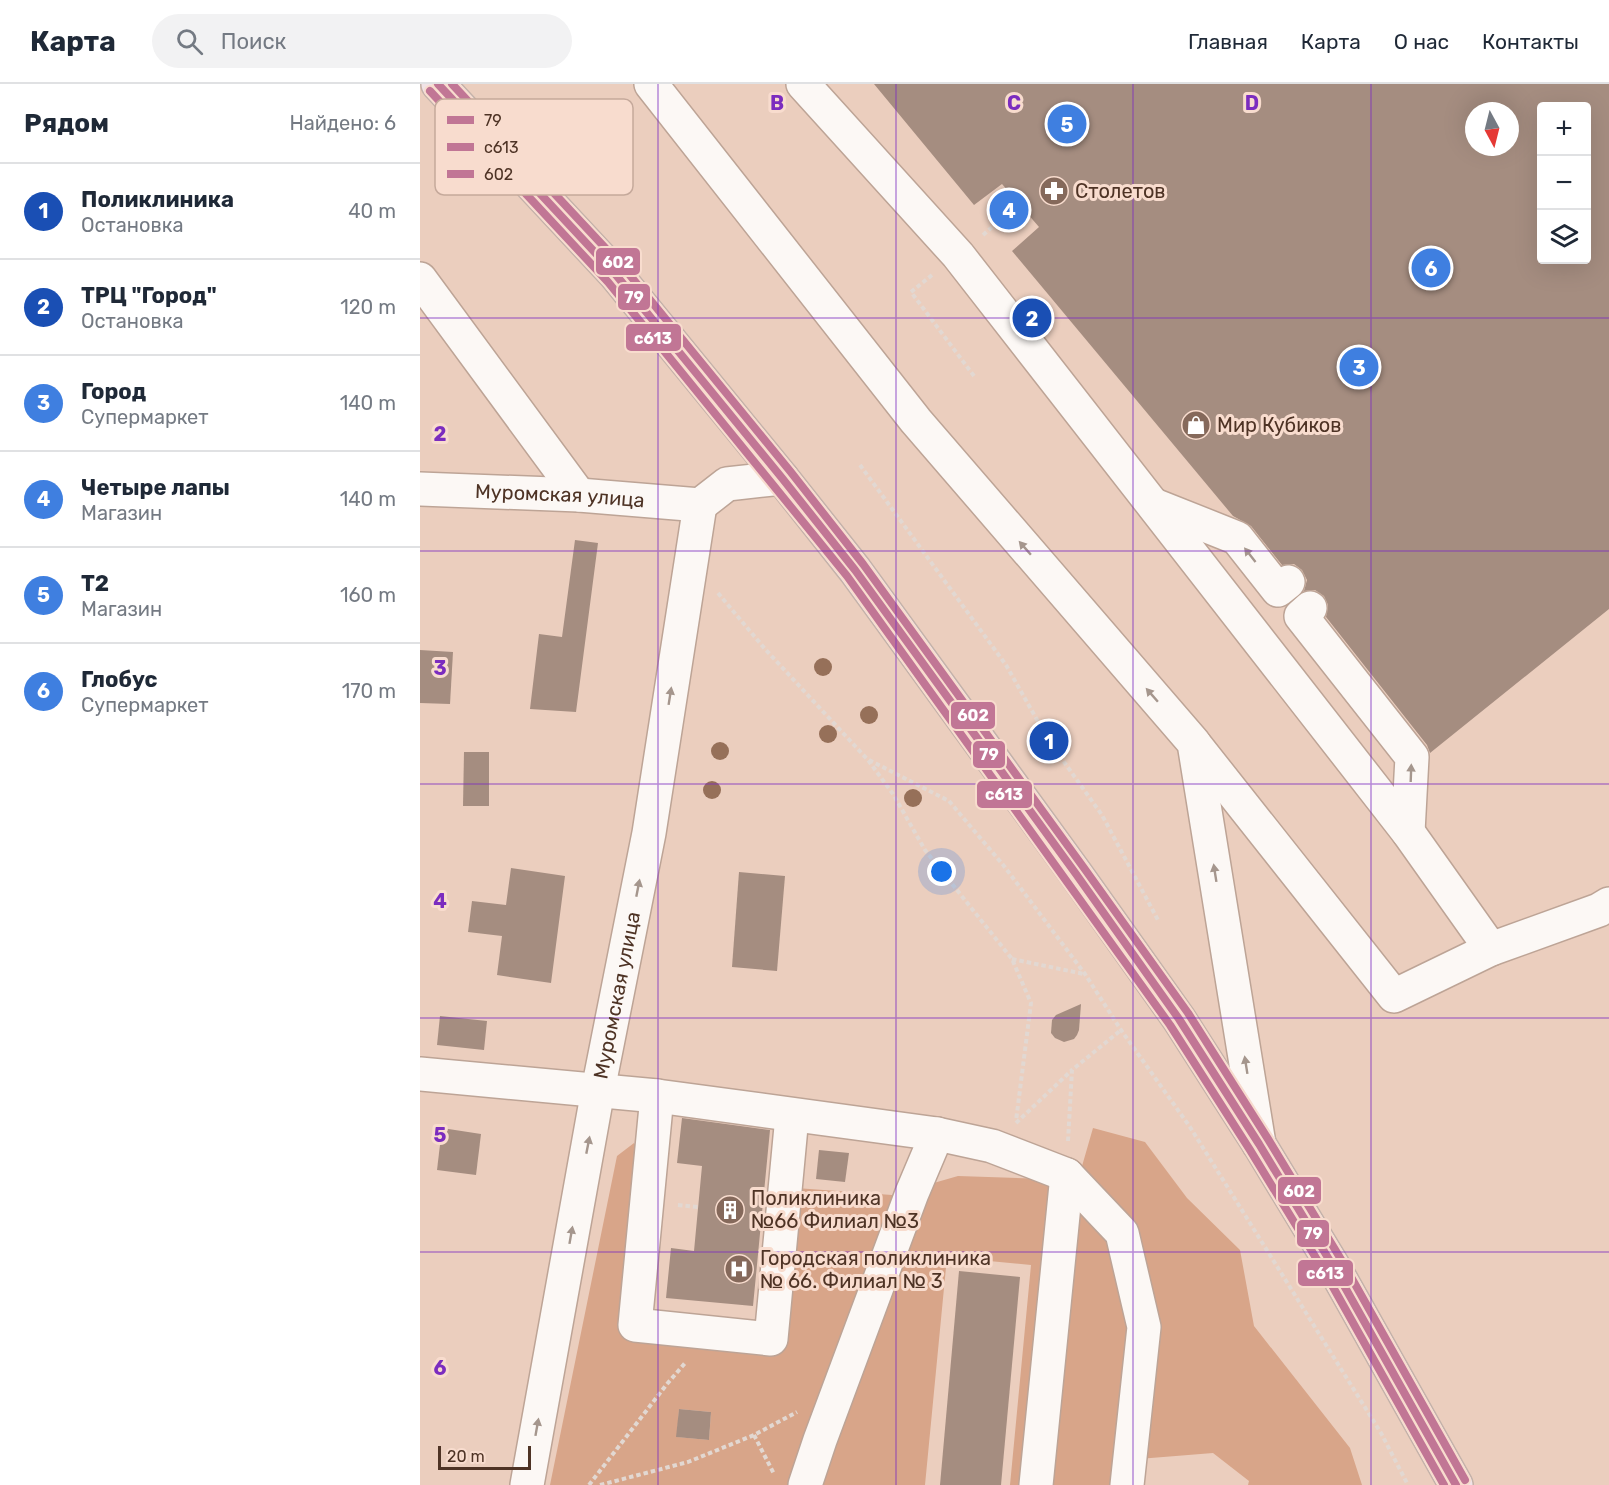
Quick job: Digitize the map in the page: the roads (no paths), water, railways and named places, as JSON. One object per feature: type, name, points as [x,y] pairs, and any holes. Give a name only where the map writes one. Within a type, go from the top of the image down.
[{"type":"main road","points":[[438,84],[452,99]]},
{"type":"main road","points":[[542,195],[616,274],[855,570],[1179,1019],[1333,1266],[1452,1481]]},
{"type":"street","points":[[651,84],[916,422],[1194,743],[1394,996],[1491,949],[1599,910],[1609,904]]},
{"type":"street","points":[[803,84],[958,255],[1408,832],[1491,949]]},
{"type":"street","points":[[420,279],[579,495]]},
{"type":"street","points":[[700,505],[727,484],[782,478]]},
{"type":"street","name":"Муромская улица","points":[[420,489],[579,495],[700,505],[649,833],[598,1090],[527,1485]]},
{"type":"street","points":[[1154,506],[1237,538],[1278,590],[1288,582]]},
{"type":"street","points":[[1310,608],[1301,616],[1412,757],[1408,832]]},
{"type":"street","points":[[1194,743],[1259,1144]]},
{"type":"street","points":[[420,1074],[657,1096],[937,1134],[992,1146],[1067,1175],[1122,1233],[1144,1327],[1127,1485]]},
{"type":"street","points":[[657,1096],[635,1325],[771,1339],[792,1116]]},
{"type":"street","points":[[805,1485],[912,1193],[937,1134]]},
{"type":"street","points":[[1036,1485],[1067,1175]]},
{"type":"place","name":"T2","points":[[1067,124]]},
{"type":"place","name":"Столетов","points":[[1054,191]]},
{"type":"place","name":"Четыре лапы","points":[[1009,210]]},
{"type":"place","name":"Глобус","points":[[1431,268]]},
{"type":"place","name":"ТРЦ \"Город\"","points":[[1032,318]]},
{"type":"place","name":"Город","points":[[1359,367]]},
{"type":"place","name":"Мир Кубиков","points":[[1196,425]]},
{"type":"place","name":"Поликлиника","points":[[1049,741]]},
{"type":"place","name":"Поликлиника №66 Филиал №3","points":[[730,1210]]},
{"type":"place","name":"Городская поликлиника № 66. Филиал № 3","points":[[739,1269]]}]
